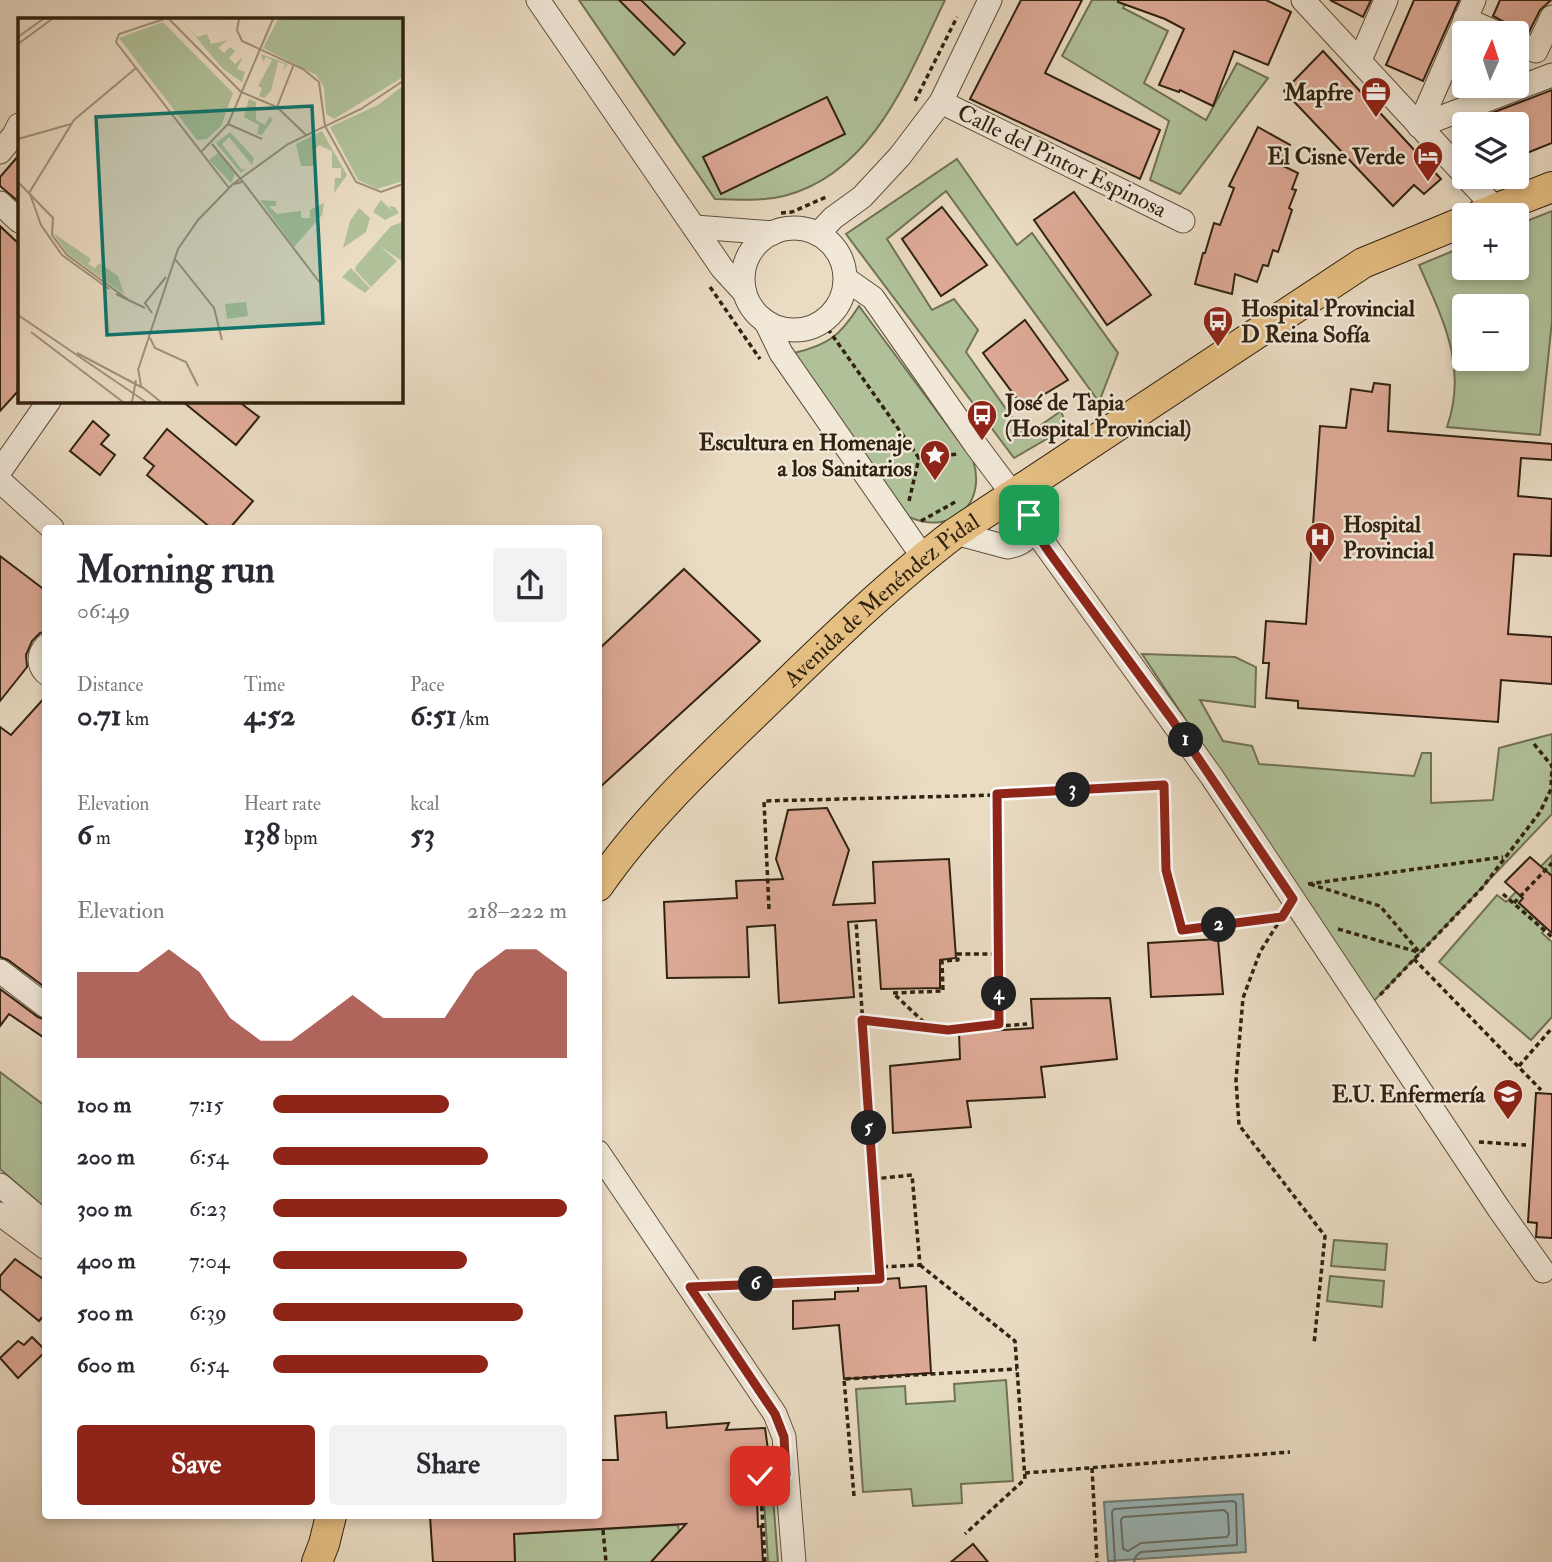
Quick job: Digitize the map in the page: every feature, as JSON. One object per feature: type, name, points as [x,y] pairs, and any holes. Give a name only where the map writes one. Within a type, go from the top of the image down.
[{"type":"main road","points":[[1511,203],[1552,187]]},
{"type":"main road","name":"Avenida de Menéndez Pidal","points":[[602,881],[692,775],[800,670],[923,557],[955,533],[1363,263],[1452,226]]},
{"type":"main road","points":[[321,1553],[330,1519]]},
{"type":"main road","points":[[321,1553],[344,1519]]},
{"type":"street","points":[[538,0],[722,268],[744,292],[752,309],[765,322],[781,353],[923,557]]},
{"type":"street","name":"Calle del Pintor Espinosa","points":[[818,234],[833,218],[862,197],[900,156],[941,102],[990,0]]},
{"type":"street","points":[[1303,0],[1452,161]]},
{"type":"street","points":[[1360,60],[1386,0]]},
{"type":"street","points":[[1419,126],[1469,10]]},
{"type":"street","points":[[1530,48],[1536,51],[1550,28]]},
{"type":"street","points":[[1419,126],[1552,75]]},
{"type":"street","name":"Calle del Pintor Espinosa","points":[[941,102],[1183,220]]},
{"type":"street","points":[[0,152],[18,126]]},
{"type":"street","points":[[0,203],[18,220]]},
{"type":"street","points":[[695,226],[775,223],[818,234],[838,252],[846,279],[839,304],[823,322],[803,330],[790,331],[765,322]]},
{"type":"street","points":[[744,292],[744,267],[749,255],[775,223]]},
{"type":"street","points":[[846,279],[873,298],[1032,520],[1033,528],[1030,536],[1023,542],[1007,547],[955,533]]},
{"type":"street","points":[[0,471],[48,402]]},
{"type":"street","points":[[0,481],[49,525]]},
{"type":"street","points":[[1033,528],[1181,732],[1499,1209],[1544,1271]]},
{"type":"street","points":[[42,652],[39,657],[42,669]]},
{"type":"street","points":[[0,971],[42,1003]]},
{"type":"street","points":[[602,1159],[775,1414],[784,1437],[794,1562]]},
{"type":"street","points":[[0,1185],[42,1221]]},
{"type":"street","points":[[0,1214],[42,1245]]},
{"type":"path","points":[[912,107],[960,12]]},
{"type":"path","points":[[775,223],[792,212],[836,192]]},
{"type":"path","points":[[823,322],[919,458],[906,512],[897,519]]},
{"type":"path","points":[[919,458],[960,453],[975,444]]},
{"type":"path","points":[[1367,1009],[1482,887],[1540,812],[1552,787],[1552,766],[1534,744]]},
{"type":"path","points":[[769,909],[764,801],[997,794],[1164,785],[1166,870],[1182,930],[1292,896],[1503,857]]},
{"type":"path","points":[[997,794],[999,1024]]},
{"type":"path","points":[[1514,903],[1552,863]]},
{"type":"path","points":[[1503,894],[1552,937]]},
{"type":"path","points":[[1292,896],[1380,906],[1420,953]]},
{"type":"path","points":[[1292,896],[1259,952],[1242,998],[1236,1080],[1239,1125],[1325,1236],[1314,1345]]},
{"type":"path","points":[[1307,919],[1420,953]]},
{"type":"path","points":[[690,1287],[880,1279],[856,921]]},
{"type":"path","points":[[930,1028],[893,993],[943,990],[942,961],[958,960],[957,954],[999,954]]},
{"type":"path","points":[[1414,959],[1541,1090]]},
{"type":"path","points":[[862,1020],[948,1030],[999,1024],[1027,1024]]},
{"type":"path","points":[[1519,1066],[1552,1028]]},
{"type":"path","points":[[1547,1034],[1552,1038]]},
{"type":"path","points":[[1453,1140],[1526,1145]]},
{"type":"path","points":[[873,1179],[912,1175],[920,1265]]},
{"type":"path","points":[[879,1267],[920,1265],[1015,1341],[1025,1479],[965,1534]]},
{"type":"path","points":[[854,1496],[844,1379],[1017,1369]]},
{"type":"path","points":[[1025,1473],[1290,1452]]},
{"type":"path","points":[[1093,1468],[1097,1562]]},
{"type":"path","points":[[765,1562],[760,1476],[786,1475]]},
{"type":"path","points":[[603,1530],[606,1562]]},
{"type":"green space","points":[[579,0],[945,0],[885,117],[865,143],[842,166],[815,184],[784,196],[741,200],[715,199]]},
{"type":"green space","points":[[1092,0],[1127,0],[1123,8],[1168,31],[1144,83],[1206,120],[1237,63],[1268,78],[1180,194],[1150,180],[1169,121],[1062,56]]},
{"type":"green space","points":[[957,159],[1017,245],[1032,233],[1118,353],[1099,402],[946,191],[887,239],[932,310],[954,299],[978,330],[966,352],[1025,436],[1061,411],[1067,427],[1014,458],[846,234]]},
{"type":"green space","points":[[1552,211],[1552,321],[1540,435],[1447,427],[1453,405],[1454,371],[1529,371],[1529,294],[1452,294],[1452,354],[1444,324],[1419,265],[1452,251],[1452,280],[1529,280],[1529,220]]},
{"type":"green space","points":[[859,306],[973,460],[975,490],[970,502],[952,519],[925,522],[909,517],[794,353],[816,347],[832,338],[846,325]]},
{"type":"green space","points":[[1142,654],[1235,657],[1256,667],[1255,707],[1200,700],[1223,741],[1252,746],[1259,764],[1414,776],[1422,753],[1431,753],[1431,803],[1493,800],[1499,748],[1552,734],[1552,814],[1373,1002]]},
{"type":"green space","points":[[1552,855],[1552,875],[1546,872],[1519,903],[1546,928],[1542,933],[1552,942],[1552,1017],[1531,1040],[1439,962],[1497,895],[1506,902]]},
{"type":"green space","points":[[0,1072],[42,1104],[42,1205],[0,1169]]},
{"type":"green space","points":[[1334,1240],[1387,1244],[1385,1270],[1331,1266]]},
{"type":"green space","points":[[1330,1276],[1384,1281],[1382,1307],[1327,1301]]},
{"type":"green space","points":[[1006,1380],[1013,1481],[961,1484],[962,1503],[913,1506],[911,1489],[863,1492],[856,1389],[905,1386],[906,1404],[955,1401],[954,1384]]},
{"type":"green space","points":[[772,1484],[778,1562],[768,1562],[763,1485]]},
{"type":"green space","points":[[678,1525],[679,1531],[651,1562],[515,1562],[514,1534]]},
{"type":"water","points":[[1243,1494],[1246,1552],[1108,1561],[1104,1502]]},
{"type":"building","points":[[619,0],[641,0],[685,43],[674,55]]},
{"type":"building","points":[[1021,0],[1082,0],[1045,73],[1160,130],[1140,179],[970,99]]},
{"type":"building","points":[[1118,0],[1266,0],[1291,12],[1268,65],[1234,51],[1213,106],[1180,90],[1179,92],[1159,85],[1184,29]]},
{"type":"building","points":[[1330,0],[1371,0],[1363,17]]},
{"type":"building","points":[[1414,0],[1459,0],[1423,81],[1386,65]]},
{"type":"building","points":[[1500,0],[1551,0],[1540,10],[1530,30],[1530,21],[1502,21],[1493,16]]},
{"type":"building","points":[[1323,51],[1441,179],[1424,194],[1414,185],[1393,206],[1284,91]]},
{"type":"building","points":[[1552,90],[1552,143],[1529,152],[1529,112],[1494,112]]},
{"type":"building","points":[[827,97],[845,134],[721,194],[703,157]]},
{"type":"building","points":[[1258,127],[1290,145],[1279,164],[1298,173],[1292,189],[1296,190],[1289,208],[1292,210],[1278,252],[1273,250],[1268,266],[1263,265],[1257,282],[1235,274],[1232,294],[1195,284],[1214,223],[1220,225],[1234,188],[1229,186]]},
{"type":"building","points":[[18,156],[18,201],[0,186],[0,177]]},
{"type":"building","points":[[1074,192],[1151,295],[1107,325],[1034,220]]},
{"type":"building","points":[[942,207],[987,265],[941,296],[902,239]]},
{"type":"building","points":[[0,226],[18,243],[18,391],[0,411]]},
{"type":"building","points":[[1025,320],[1068,380],[1023,407],[983,353]]},
{"type":"building","points":[[1374,383],[1390,385],[1388,431],[1552,444],[1552,460],[1521,458],[1518,496],[1552,499],[1551,556],[1514,554],[1508,634],[1552,637],[1552,684],[1501,680],[1498,722],[1298,708],[1298,701],[1266,698],[1269,663],[1263,663],[1266,621],[1306,624],[1320,426],[1346,428],[1351,389],[1372,392]]},
{"type":"building","points":[[183,402],[239,402],[259,417],[236,445]]},
{"type":"building","points":[[93,421],[109,435],[101,444],[115,455],[100,475],[70,451]]},
{"type":"building","points":[[167,429],[253,501],[233,525],[207,525],[147,475],[154,466],[144,458]]},
{"type":"building","points":[[0,556],[42,588],[42,633],[32,641],[26,655],[27,667],[0,701]]},
{"type":"building","points":[[684,569],[760,641],[602,785],[602,646]]},
{"type":"building","points":[[42,700],[42,985],[0,957],[0,727],[11,735]]},
{"type":"building","points":[[827,808],[849,850],[833,905],[875,903],[873,862],[949,859],[956,958],[940,960],[940,988],[881,989],[876,920],[848,922],[854,997],[779,1003],[775,925],[747,927],[749,977],[667,978],[664,902],[737,898],[736,881],[783,879],[776,859],[788,810]]},
{"type":"building","points":[[1530,857],[1552,876],[1552,933],[1519,903],[1523,898],[1505,882]]},
{"type":"building","points":[[1218,939],[1223,994],[1151,997],[1148,943]]},
{"type":"building","points":[[0,989],[42,1018],[42,1036],[9,1014],[0,1026]]},
{"type":"building","points":[[1110,998],[1117,1059],[1041,1067],[1045,1097],[967,1101],[971,1127],[893,1133],[890,1066],[960,1059],[959,1033],[1033,1028],[1031,999]]},
{"type":"building","points":[[1536,1093],[1552,1094],[1552,1238],[1536,1237],[1537,1223],[1528,1222]]},
{"type":"building","points":[[15,1259],[42,1278],[42,1318],[39,1321],[0,1289],[0,1276]]},
{"type":"building","points":[[899,1278],[900,1288],[926,1286],[931,1373],[844,1379],[839,1325],[793,1329],[793,1301],[835,1299],[835,1292],[858,1291],[858,1281]]},
{"type":"building","points":[[32,1337],[42,1347],[42,1355],[18,1378],[0,1358],[18,1341],[24,1345]]},
{"type":"building","points":[[666,1412],[667,1428],[729,1423],[726,1430],[765,1428],[771,1471],[756,1470],[758,1527],[761,1526],[763,1562],[651,1562],[686,1524],[514,1534],[515,1562],[433,1562],[430,1519],[602,1519],[602,1460],[618,1460],[615,1416]]},
{"type":"building","points":[[973,1544],[988,1562],[951,1562]]},
{"type":"place","name":"Mapfre","points":[[1376,119]]},
{"type":"place","name":"El Cisne Verde","points":[[1428,183]]},
{"type":"place","name":"Hospital Provincial D Reina Sofía","points":[[1218,348]]},
{"type":"place","name":"José de Tapia (Hospital Provincial)","points":[[982,442]]},
{"type":"place","name":"Escultura en Homenaje a los Sanitarios","points":[[935,482]]},
{"type":"place","name":"Hospital Provincial","points":[[1320,564]]},
{"type":"place","name":"E.U. Enfermería","points":[[1508,1121]]},
{"type":"route","points":[[760,1476],[786,1475],[784,1437],[775,1414],[690,1287],[880,1279],[862,1020],[948,1030],[999,1024],[997,794],[1164,785],[1166,870],[1182,930],[1282,917],[1293,899],[1173,721],[1049,552],[1033,528],[1029,515]]}]
